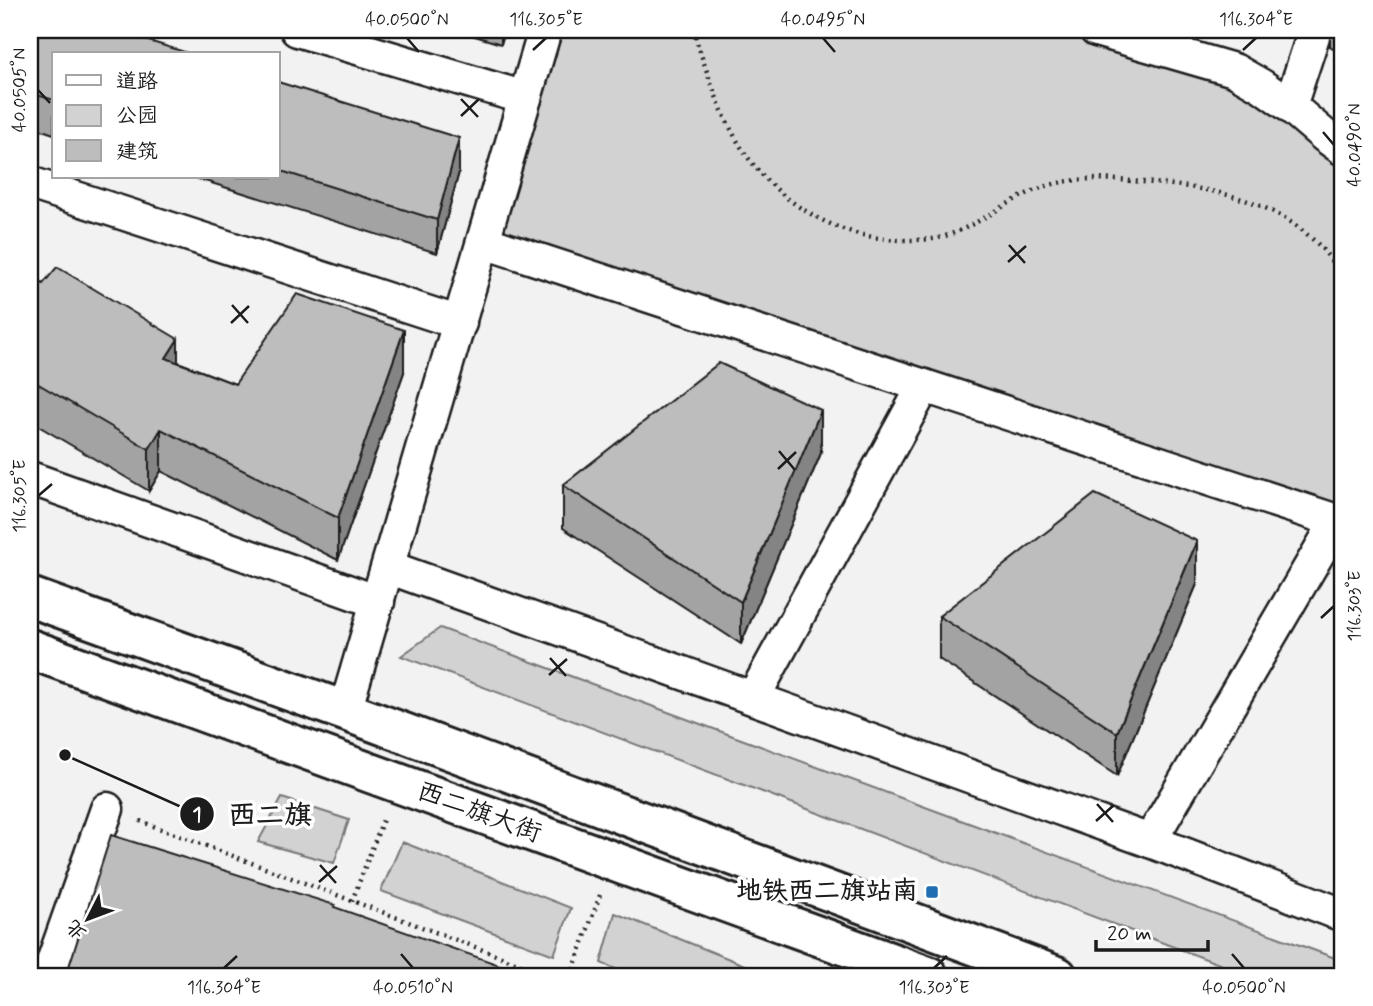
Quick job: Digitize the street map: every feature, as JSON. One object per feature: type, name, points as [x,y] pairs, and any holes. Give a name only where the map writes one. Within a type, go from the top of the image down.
[{"type":"main road","name":"西二旗大街","points":[[30,597],[345,711],[1056,976]]},
{"type":"main road","name":"西二旗大街","points":[[30,649],[928,976]]},
{"type":"street","points":[[297,30],[525,98]]},
{"type":"street","points":[[345,711],[545,30]]},
{"type":"street","points":[[1096,30],[1234,70],[1290,106],[1343,149]]},
{"type":"street","points":[[1290,106],[1315,30]]},
{"type":"street","points":[[30,183],[460,323]]},
{"type":"street","points":[[484,242],[1340,522],[1150,841]]},
{"type":"street","points":[[753,698],[924,386]]},
{"type":"street","points":[[30,478],[378,602]]},
{"type":"street","points":[[388,567],[1150,841],[1343,915]]},
{"type":"street","points":[[48,976],[107,809]]},
{"type":"path","points":[[693,30],[718,99],[747,157],[787,198],[838,229],[889,240],[941,237],[968,226],[1024,194],[1049,185],[1094,178],[1162,184],[1212,191],[1269,209],[1310,236],[1343,278]]},
{"type":"path","points":[[352,901],[396,783]]},
{"type":"path","points":[[107,809],[552,976]]},
{"type":"path","points":[[571,976],[612,861]]},
{"type":"shaded area","points":[[1214,30],[1269,30],[1247,36]]},
{"type":"green space","points":[[545,30],[1096,30],[1234,70],[1343,149],[1343,523],[484,242]]},
{"type":"green space","points":[[440,628],[1343,961],[1343,976],[1251,976],[401,656]]},
{"type":"green space","points":[[282,798],[349,820],[334,863],[258,842]]},
{"type":"green space","points":[[402,842],[571,908],[554,955],[381,891]]},
{"type":"green space","points":[[615,913],[767,974],[632,976],[601,963]]},
{"type":"building","points":[[30,30],[113,30],[184,52],[52,52],[52,99],[30,93]]},
{"type":"building","points":[[280,83],[459,138],[437,220],[280,171]]},
{"type":"building","points":[[57,267],[178,339],[166,358],[235,384],[297,294],[404,330],[338,518],[161,429],[149,449],[30,379],[30,275],[43,284]]},
{"type":"building","points":[[719,363],[821,410],[741,602],[563,485]]},
{"type":"building","points":[[1095,494],[1197,541],[1117,733],[939,616]]},
{"type":"building","points":[[111,835],[335,905],[334,907],[531,976],[66,976]]},
{"type":"place","name":"西二旗","points":[[65,755]]},
{"type":"place","name":"地铁西二旗站南","points":[[932,892]]}]
